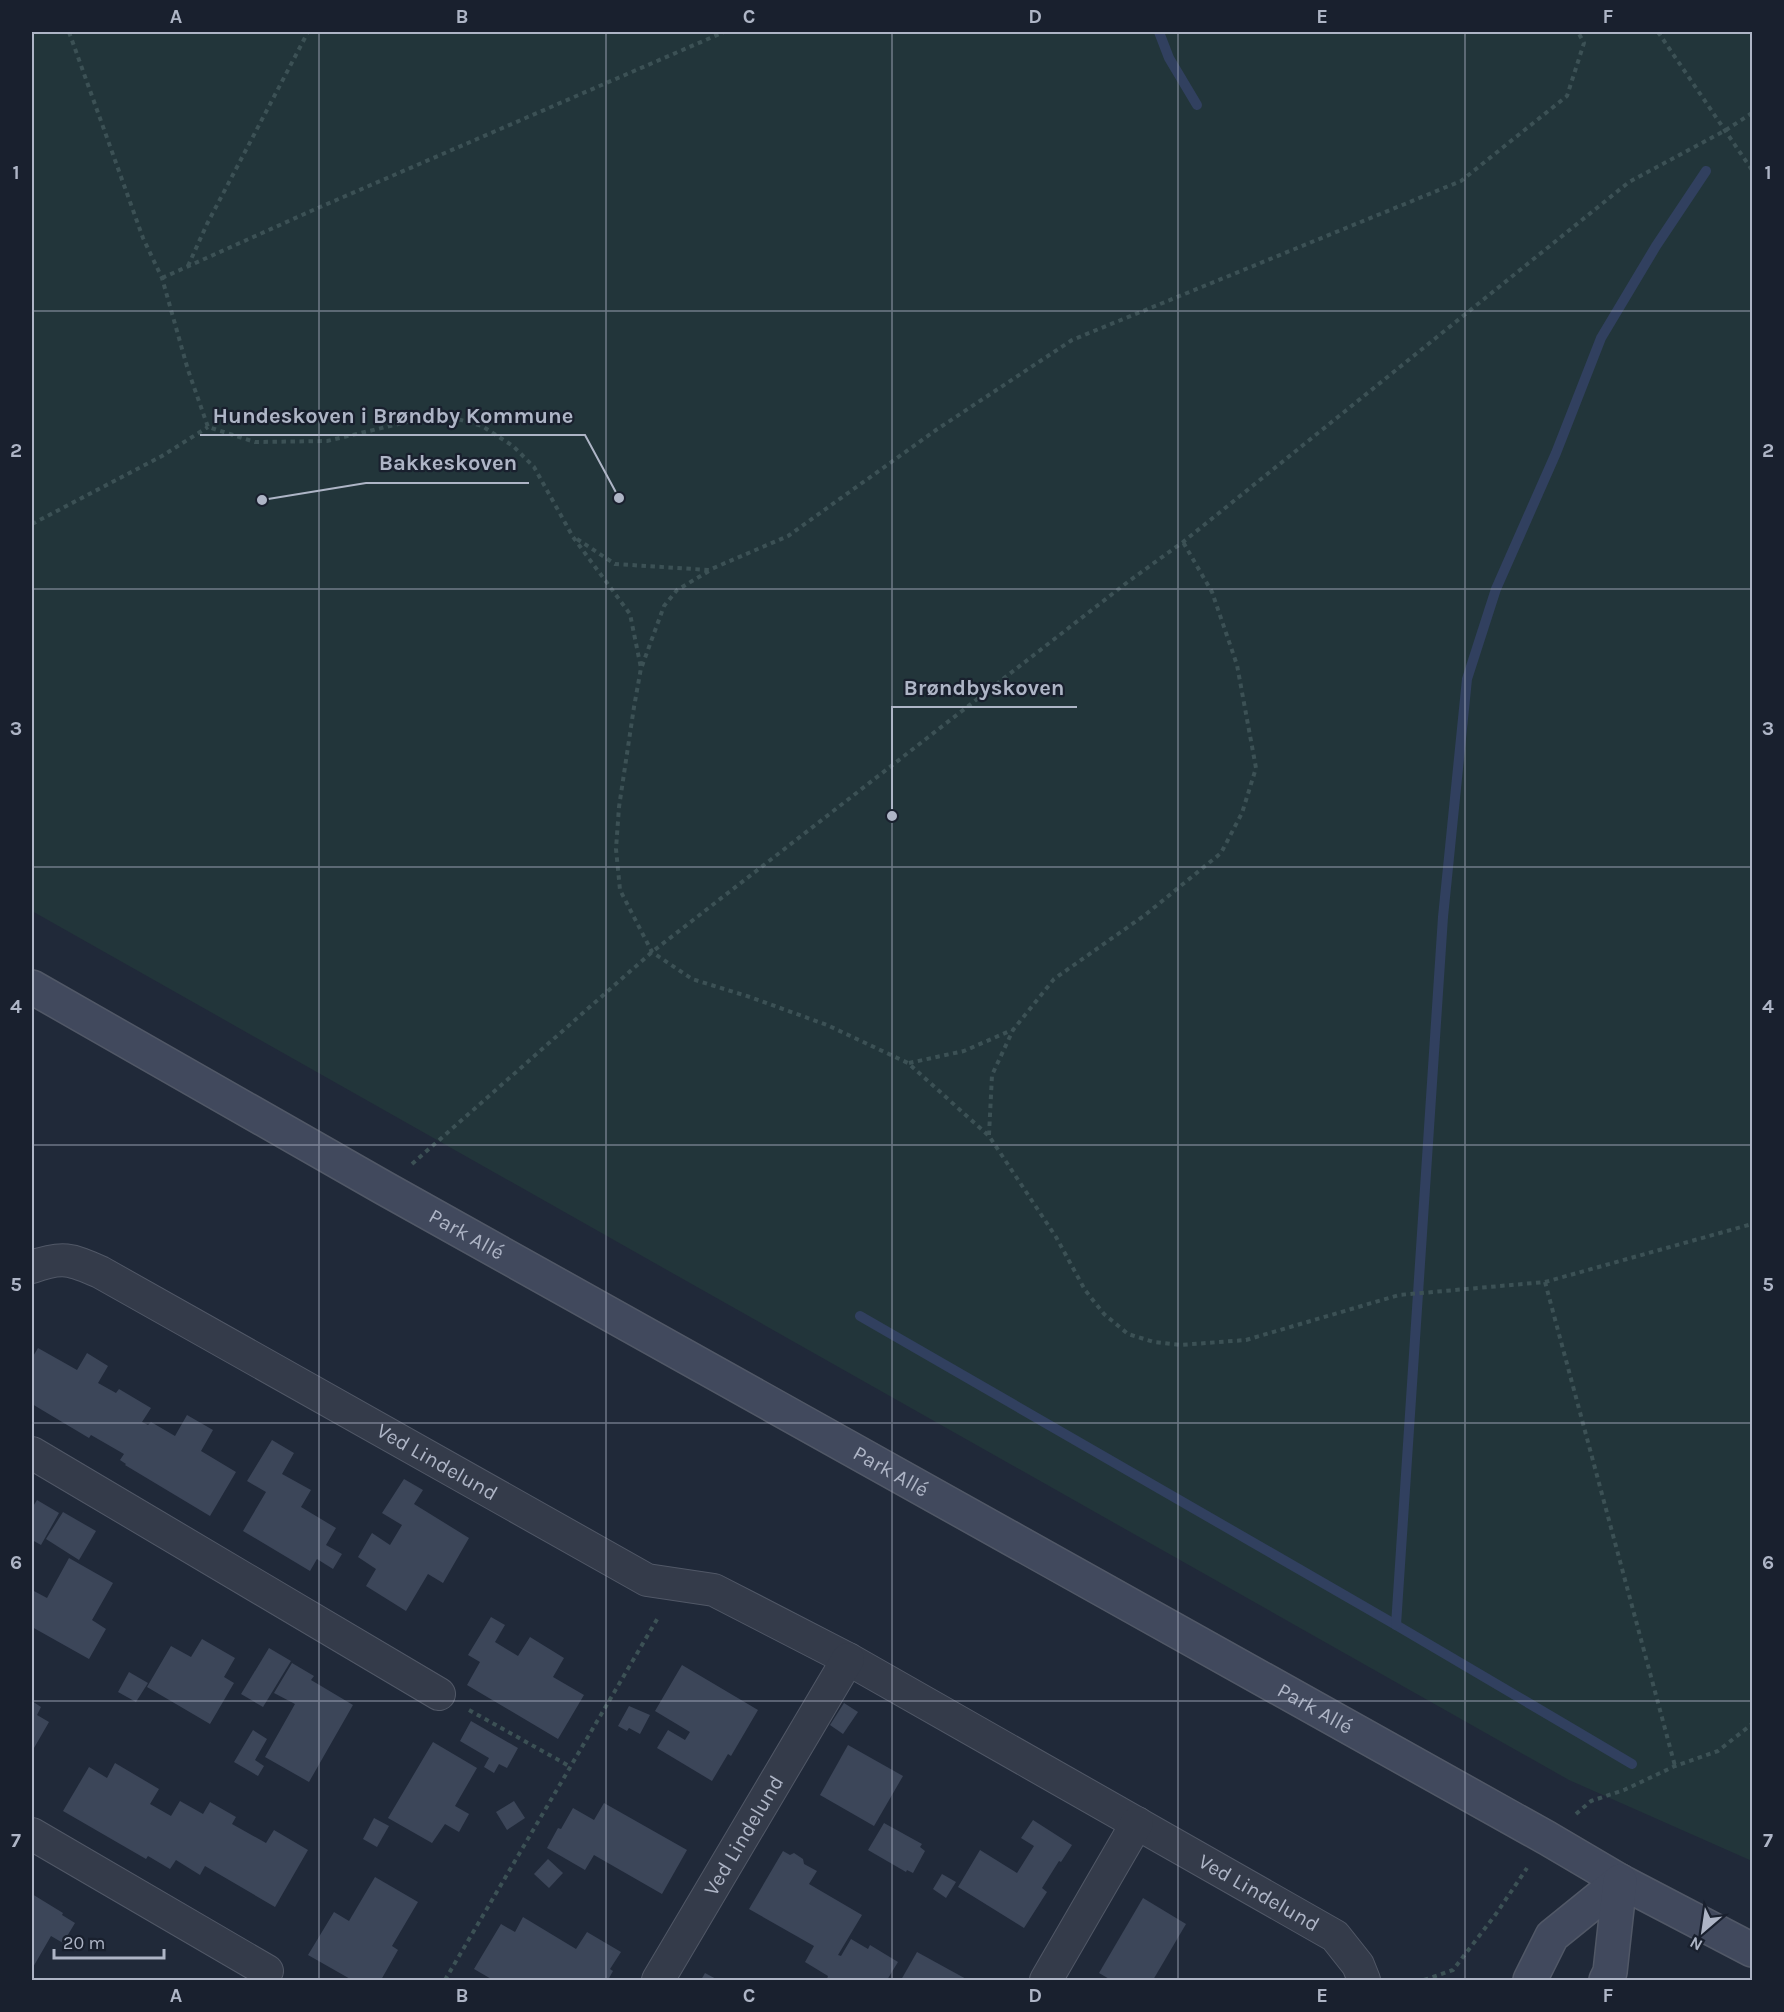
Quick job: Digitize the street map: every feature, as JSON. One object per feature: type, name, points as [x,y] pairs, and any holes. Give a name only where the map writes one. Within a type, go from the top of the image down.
[{"type":"street","name":"Park Allé","points":[[32,987],[384,1188],[1547,1838],[1620,1881],[1752,1950]]},
{"type":"street","name":"Ved Lindelund","points":[[32,1267],[52,1260],[76,1261],[100,1272],[647,1580],[714,1590],[848,1659],[1335,1936],[1358,1965],[1364,1980]]},
{"type":"street","points":[[32,1453],[439,1694]]},
{"type":"street","name":"Ved Lindelund","points":[[658,1980],[848,1659]]},
{"type":"street","points":[[1046,1980],[1137,1822]]},
{"type":"street","points":[[32,1834],[267,1971]]},
{"type":"street","points":[[1530,1980],[1552,1936],[1620,1881]]},
{"type":"street","points":[[1606,1980],[1611,1972],[1620,1881]]},
{"type":"path","points":[[69,32],[143,238],[162,278],[188,370],[208,427]]},
{"type":"path","points":[[187,267],[207,224],[308,32]]},
{"type":"path","points":[[162,278],[724,32]]},
{"type":"path","points":[[1578,32],[1584,43],[1567,96],[1461,182],[1072,340],[936,430],[788,536],[709,570],[677,590],[664,606],[641,668],[616,849],[620,890],[652,952],[692,979],[827,1024],[908,1064],[989,1136],[1056,1237],[1084,1290],[1104,1314],[1128,1334],[1154,1342],[1180,1345],[1245,1340],[1399,1294],[1545,1282],[1752,1224]]},
{"type":"path","points":[[1658,32],[1752,170]]},
{"type":"path","points":[[384,1188],[652,952],[1129,581],[1183,542],[1629,182],[1726,130],[1752,113]]},
{"type":"path","points":[[32,524],[162,456],[208,427],[255,442],[327,441],[411,421],[453,418],[482,426],[513,446],[534,467],[573,537],[630,614],[641,668]]},
{"type":"path","points":[[573,537],[615,564],[709,570]]},
{"type":"path","points":[[989,1136],[993,1075],[1013,1030],[1054,979],[1145,915],[1221,853],[1242,813],[1256,768],[1237,665],[1212,592],[1183,542]]},
{"type":"path","points":[[908,1064],[964,1051],[1013,1030]]},
{"type":"path","points":[[1545,1282],[1675,1766]]},
{"type":"path","points":[[445,1980],[678,1584]]},
{"type":"path","points":[[439,1694],[571,1767]]},
{"type":"path","points":[[1424,1980],[1454,1970],[1496,1914],[1547,1838],[1591,1801],[1624,1790],[1675,1766],[1718,1751],[1752,1724]]},
{"type":"green space","points":[[32,32],[1752,32],[1752,1861],[1569,1780],[32,911]]},
{"type":"building","points":[[38,1348],[77,1370],[87,1353],[108,1366],[98,1383],[116,1393],[119,1389],[151,1408],[142,1422],[148,1425],[151,1422],[175,1436],[187,1415],[213,1430],[201,1451],[236,1472],[210,1516],[125,1465],[120,1460],[124,1454],[91,1435],[89,1438],[32,1404],[32,1358]]},
{"type":"building","points":[[272,1440],[294,1453],[282,1474],[311,1490],[301,1507],[336,1528],[326,1545],[342,1554],[333,1569],[317,1559],[310,1571],[243,1531],[266,1492],[247,1481]]},
{"type":"building","points":[[404,1479],[423,1490],[414,1504],[469,1538],[443,1583],[428,1574],[406,1611],[366,1586],[376,1569],[358,1557],[372,1533],[390,1545],[402,1525],[382,1513]]},
{"type":"building","points":[[37,1500],[59,1513],[41,1545],[32,1540],[32,1508]]},
{"type":"building","points":[[63,1512],[96,1531],[79,1560],[46,1539]]},
{"type":"building","points":[[69,1558],[113,1583],[92,1620],[106,1629],[89,1659],[32,1627],[32,1590],[47,1598]]},
{"type":"building","points":[[491,1617],[505,1625],[495,1642],[518,1656],[530,1637],[564,1658],[553,1677],[584,1695],[558,1739],[467,1685],[480,1662],[468,1655]]},
{"type":"building","points":[[202,1639],[235,1658],[224,1677],[234,1683],[210,1724],[147,1687],[171,1646],[191,1657]]},
{"type":"building","points":[[269,1648],[291,1661],[263,1707],[241,1694]]},
{"type":"building","points":[[292,1663],[314,1676],[311,1680],[353,1705],[309,1782],[265,1757],[295,1704],[274,1693]]},
{"type":"building","points":[[682,1665],[758,1710],[731,1756],[728,1754],[712,1781],[657,1748],[668,1730],[685,1740],[690,1732],[655,1711]]},
{"type":"building","points":[[129,1672],[148,1683],[136,1702],[118,1692]]},
{"type":"building","points":[[32,1701],[41,1707],[37,1715],[49,1722],[34,1748],[32,1747]]},
{"type":"building","points":[[844,1703],[858,1712],[843,1734],[830,1725]]},
{"type":"building","points":[[629,1706],[650,1715],[640,1734],[629,1728],[627,1731],[618,1726]]},
{"type":"building","points":[[471,1721],[518,1748],[507,1768],[499,1764],[494,1773],[484,1767],[489,1758],[460,1741]]},
{"type":"building","points":[[253,1730],[267,1739],[255,1760],[264,1766],[258,1776],[234,1762]]},
{"type":"building","points":[[433,1742],[477,1768],[455,1806],[469,1814],[459,1832],[445,1824],[432,1843],[388,1818]]},
{"type":"building","points":[[848,1745],[903,1776],[874,1826],[820,1795]]},
{"type":"building","points":[[115,1763],[159,1789],[150,1804],[171,1816],[180,1801],[203,1814],[210,1802],[236,1817],[232,1824],[266,1843],[274,1830],[308,1850],[275,1907],[205,1866],[200,1875],[176,1860],[170,1869],[148,1856],[146,1859],[63,1811],[89,1767],[107,1778]]},
{"type":"building","points":[[514,1801],[525,1818],[507,1830],[496,1812]]},
{"type":"building","points":[[604,1803],[687,1850],[662,1894],[594,1855],[585,1870],[547,1848],[573,1808],[594,1820]]},
{"type":"building","points":[[374,1818],[389,1826],[377,1847],[363,1839]]},
{"type":"building","points":[[1033,1820],[1072,1845],[1042,1888],[1047,1892],[1024,1928],[958,1887],[980,1850],[1017,1873],[1034,1846],[1021,1838]]},
{"type":"building","points":[[884,1823],[922,1844],[920,1847],[925,1851],[913,1873],[907,1870],[906,1872],[868,1850]]},
{"type":"building","points":[[783,1851],[790,1855],[794,1853],[803,1859],[804,1864],[817,1871],[809,1884],[862,1915],[838,1955],[841,1956],[851,1939],[868,1949],[870,1945],[898,1962],[887,1980],[828,1980],[828,1976],[805,1962],[814,1946],[749,1909]]},
{"type":"building","points":[[548,1859],[563,1873],[549,1888],[534,1874]]},
{"type":"building","points":[[942,1874],[956,1882],[946,1898],[933,1889]]},
{"type":"building","points":[[375,1877],[418,1902],[392,1946],[398,1950],[381,1980],[352,1980],[308,1955],[334,1912],[349,1921]]},
{"type":"building","points":[[32,1894],[75,1923],[63,1943],[51,1936],[32,1969]]},
{"type":"building","points":[[1143,1898],[1186,1924],[1153,1980],[1111,1980],[1099,1973]]},
{"type":"building","points":[[523,1917],[576,1949],[587,1932],[621,1952],[610,1969],[613,1971],[608,1980],[493,1980],[474,1969],[501,1924],[515,1932]]},
{"type":"building","points":[[917,1952],[968,1980],[901,1980]]},
{"type":"building","points":[[705,1973],[718,1980],[701,1980]]},
{"type":"waterway","points":[[1159,32],[1169,58],[1197,105]]},
{"type":"waterway","points":[[1396,1625],[1443,917],[1467,679],[1496,589],[1556,453],[1601,338],[1656,246],[1706,171]]},
{"type":"waterway","points":[[860,1316],[1632,1764]]},
{"type":"place","name":"Hundeskoven i Brøndby Kommune","points":[[619,498]]},
{"type":"place","name":"Bakkeskoven","points":[[262,500]]},
{"type":"place","name":"Brøndbyskoven","points":[[892,816]]}]
